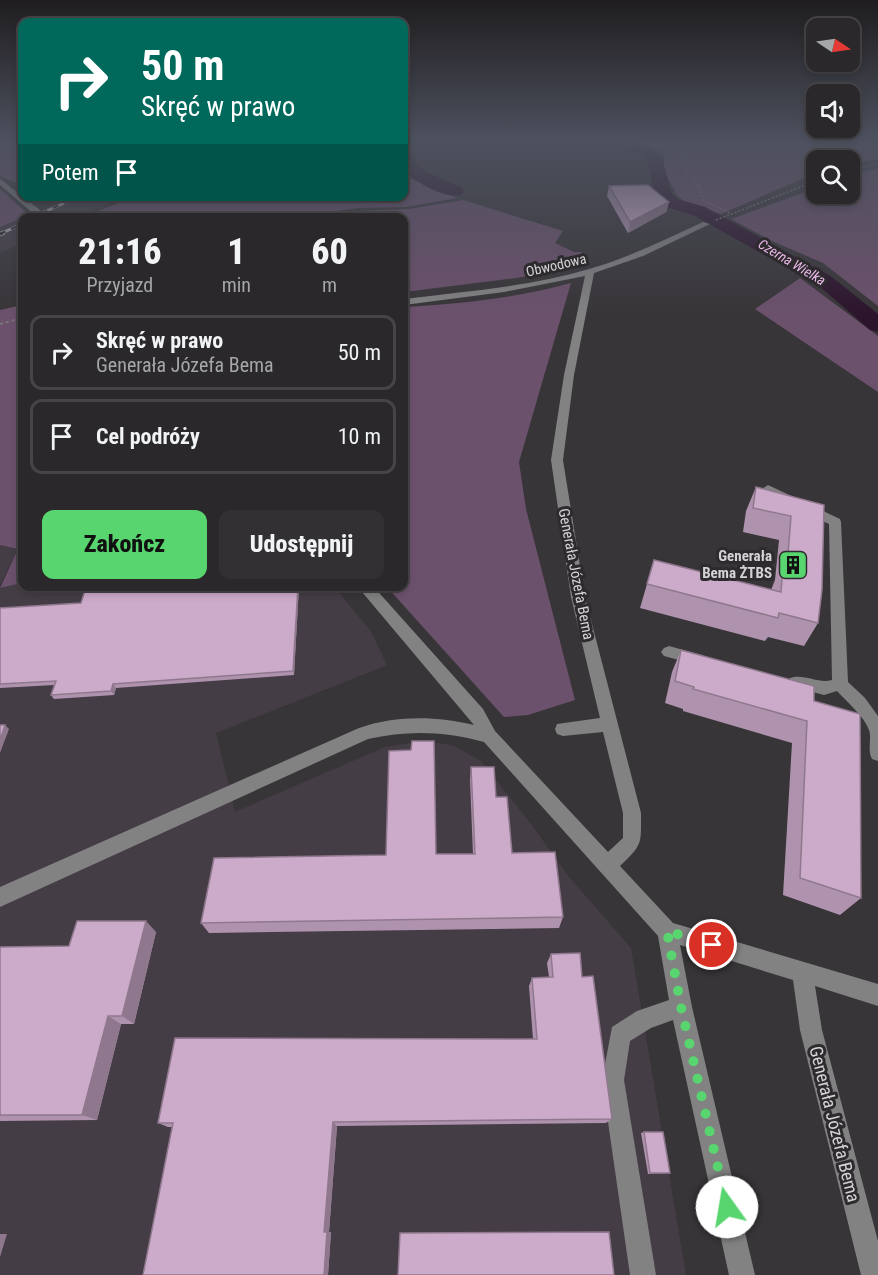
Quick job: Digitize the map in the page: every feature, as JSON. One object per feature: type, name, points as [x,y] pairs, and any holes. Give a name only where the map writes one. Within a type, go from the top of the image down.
[{"type":"street","points":[[24,201],[37,212]]},
{"type":"street","name":"Obwodowa","points":[[408,301],[504,289],[590,272],[640,254],[706,224]]},
{"type":"street","name":"Generała Józefa Bema","points":[[590,272],[569,375],[557,460],[578,597],[632,813],[632,842],[608,865]]},
{"type":"street","points":[[768,489],[835,522],[840,684],[859,703],[877,728],[878,754]]},
{"type":"street","points":[[368,591],[477,714],[489,736],[667,931],[681,1007],[742,1275]]},
{"type":"street","points":[[669,652],[713,663]]},
{"type":"street","points":[[780,678],[824,689],[840,684]]},
{"type":"street","points":[[0,897],[365,733],[390,726],[427,723],[463,728],[489,736]]},
{"type":"street","points":[[563,729],[609,724]]},
{"type":"street","points":[[667,931],[878,995]]},
{"type":"street","name":"Generała Józefa Bema","points":[[802,971],[811,1030],[874,1275]]},
{"type":"street","points":[[643,1275],[613,1080],[620,1035],[645,1019],[681,1007]]},
{"type":"path","points":[[703,198],[704,201],[733,214],[774,198]]},
{"type":"path","points":[[0,324],[18,319]]},
{"type":"shaded area","points":[[0,198],[9,198],[27,213],[18,213],[18,220],[0,227]]},
{"type":"shaded area","points":[[408,198],[457,198],[406,207],[357,208],[324,213],[93,213],[124,201],[408,201]]},
{"type":"shaded area","points":[[680,198],[759,198],[721,214],[685,203]]},
{"type":"shaded area","points":[[790,198],[806,198],[806,204],[860,204],[860,198],[878,198],[878,306],[823,263],[772,241],[731,219]]},
{"type":"shaded area","points":[[463,200],[563,231],[555,243],[574,252],[582,252],[577,266],[517,278],[408,292],[408,213],[343,213],[409,209]]},
{"type":"shaded area","points":[[64,201],[114,201],[86,213],[34,213]]},
{"type":"shaded area","points":[[18,220],[18,245],[0,253],[0,227]]},
{"type":"shaded area","points":[[800,278],[878,336],[878,392],[755,309]]},
{"type":"shaded area","points":[[571,283],[519,462],[526,509],[575,700],[528,715],[504,717],[391,591],[408,591],[408,307],[488,300]]},
{"type":"shaded area","points":[[18,306],[18,549],[0,545],[0,310]]},
{"type":"shaded area","points":[[0,545],[18,549],[0,585]]},
{"type":"shaded area","points":[[18,549],[18,584],[0,588]]},
{"type":"shaded area","points":[[18,584],[18,591],[337,591],[370,630],[387,665],[216,733],[235,812],[385,747],[422,741],[452,745],[481,761],[569,877],[631,948],[686,1275],[0,1275],[0,588]]},
{"type":"building","points":[[616,198],[663,198],[669,202],[630,222]]},
{"type":"building","points":[[756,487],[824,505],[822,590],[818,623],[779,613],[778,618],[647,584],[654,560],[781,592],[783,566],[787,567],[791,516],[753,508]]},
{"type":"building","points":[[85,591],[298,591],[293,671],[113,684],[111,691],[51,695],[56,681],[0,684],[0,608],[81,603]]},
{"type":"building","points":[[681,650],[814,686],[814,701],[860,714],[861,898],[800,878],[807,721],[693,689],[694,687],[675,681]]},
{"type":"building","points":[[0,725],[5,725],[0,740]]},
{"type":"building","points":[[412,741],[434,741],[436,854],[475,854],[471,767],[494,767],[496,797],[507,797],[512,853],[555,852],[563,917],[201,923],[214,858],[386,855],[389,751],[411,750]]},
{"type":"building","points":[[77,921],[146,921],[122,1016],[108,1016],[82,1115],[0,1115],[0,947],[69,946]]},
{"type":"building","points":[[580,953],[582,977],[593,976],[612,1119],[333,1122],[324,1232],[327,1232],[324,1275],[143,1275],[173,1123],[158,1123],[175,1038],[537,1039],[532,978],[553,977],[551,954]]},
{"type":"building","points":[[644,1132],[663,1132],[670,1173],[650,1173]]},
{"type":"building","points":[[609,1232],[614,1275],[398,1275],[400,1233]]},
{"type":"waterway","name":"Czerna Wielka","points":[[666,198],[672,203],[699,211],[738,231],[825,281],[878,325]]},
{"type":"railway","points":[[42,213],[69,201]]},
{"type":"railway","points":[[3,233],[0,234],[18,226]]},
{"type":"place","name":"Generała Bema ŻTBS","points":[[793,565]]},
{"type":"route","points":[[712,945],[667,931],[681,1007],[727,1207]]}]
